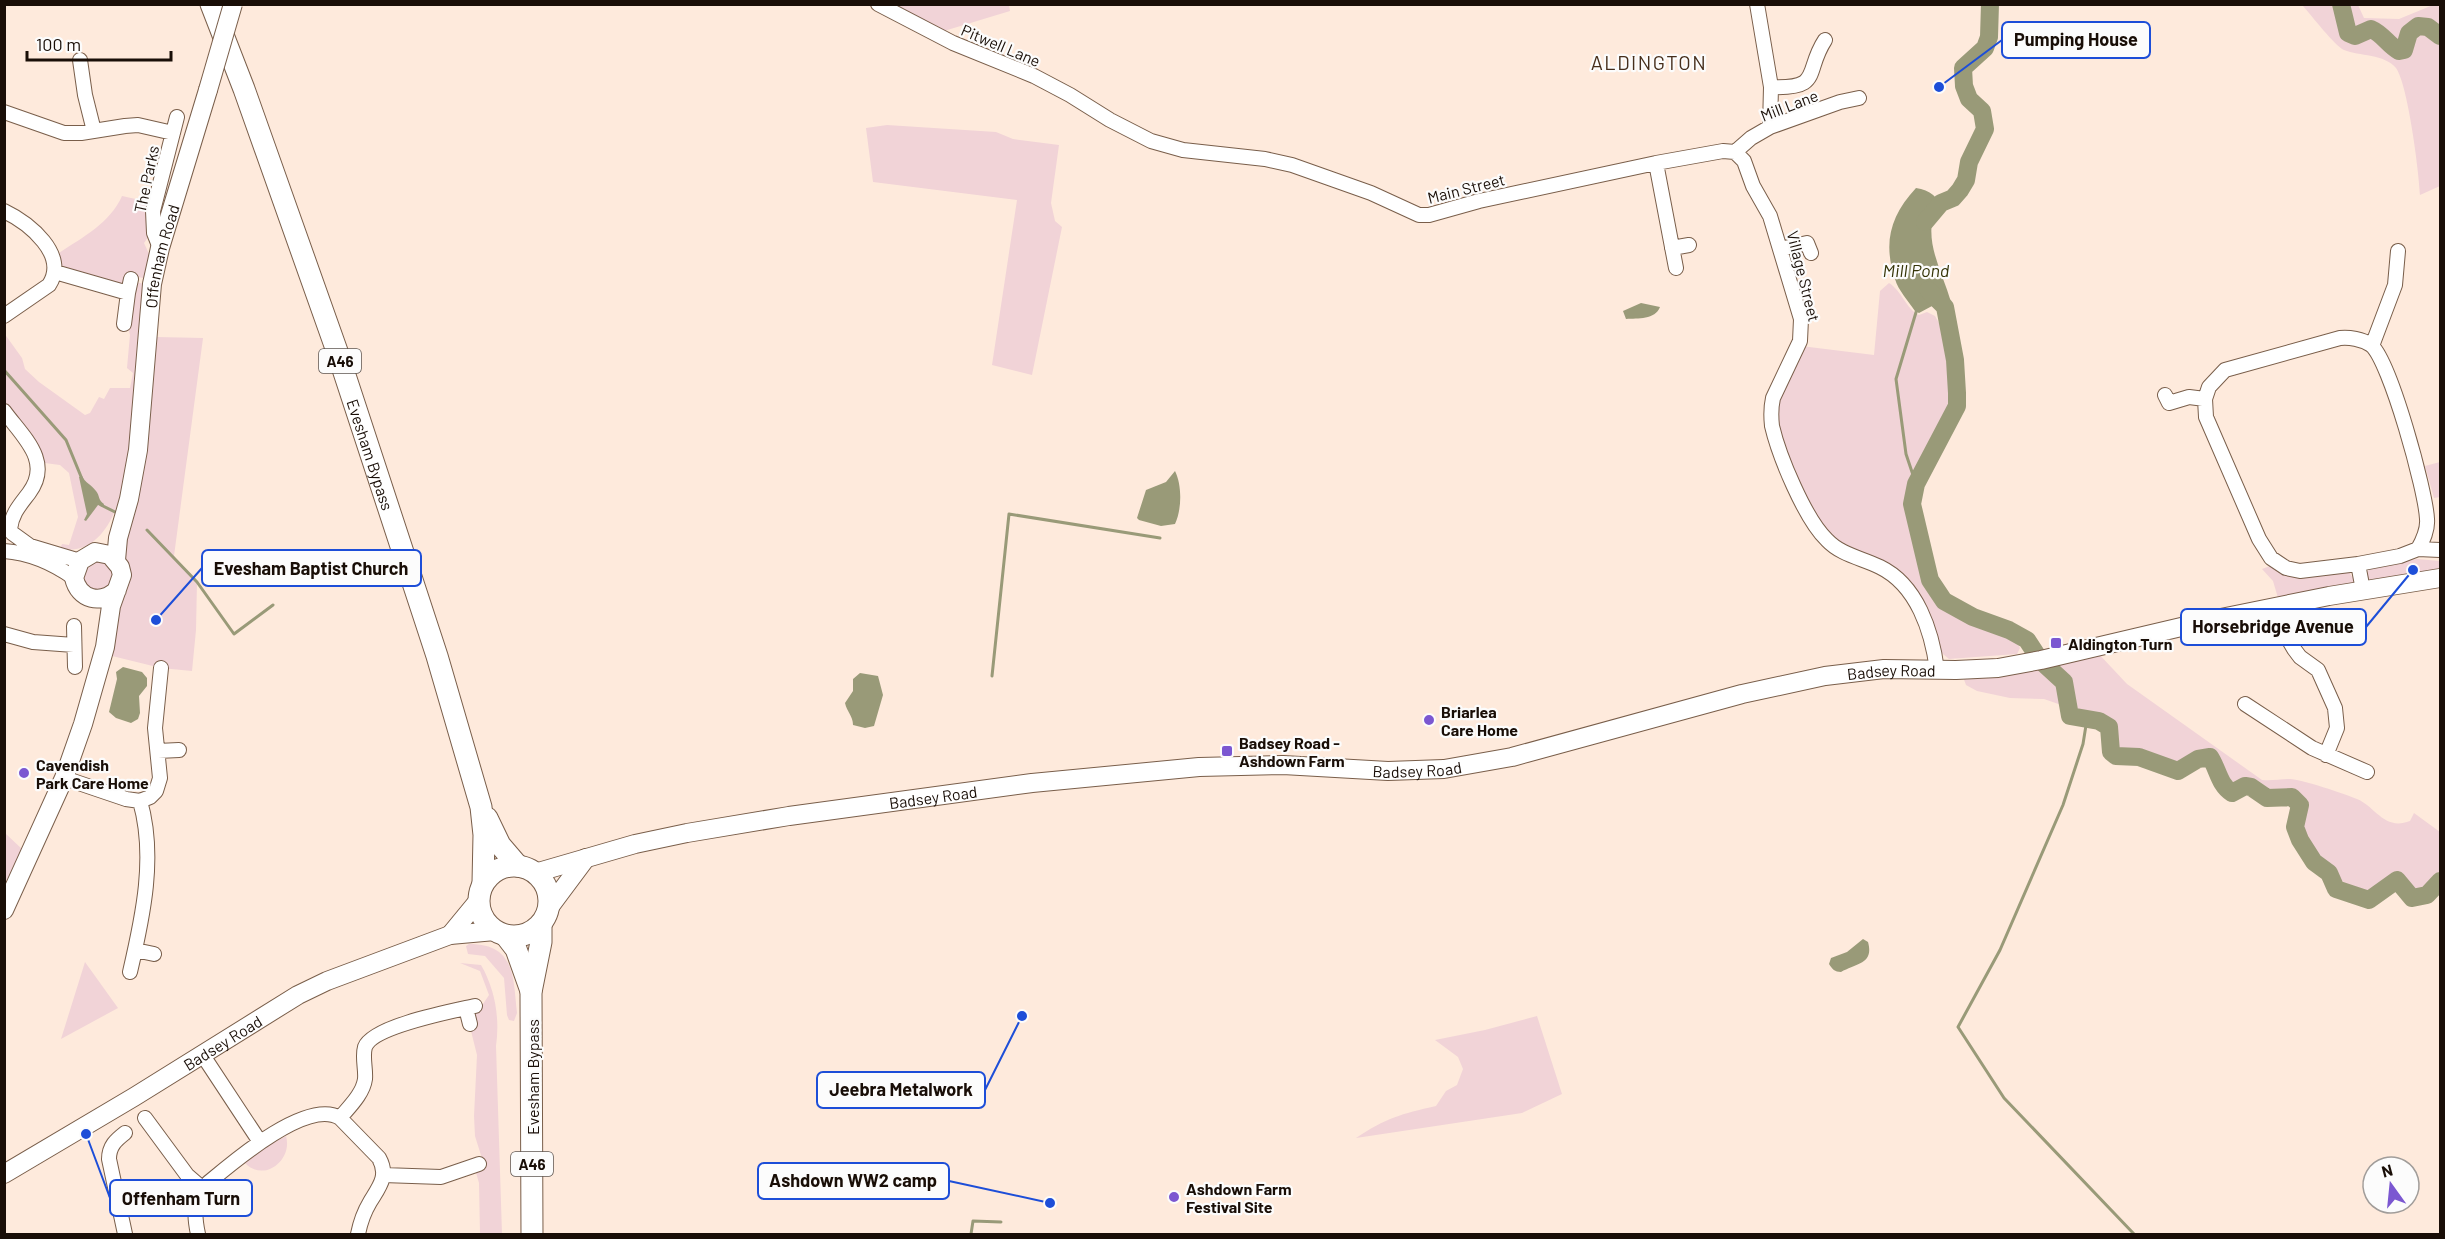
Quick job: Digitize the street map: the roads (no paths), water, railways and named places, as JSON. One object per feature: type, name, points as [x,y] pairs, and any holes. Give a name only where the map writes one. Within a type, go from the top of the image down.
[{"type":"highway","name":"Evesham Bypass","points":[[211,4],[244,89],[356,408],[438,659],[481,807],[484,836],[481,892]]},
{"type":"highway","name":"Evesham Bypass","points":[[481,807],[500,845],[527,870]]},
{"type":"highway","points":[[498,870],[527,870],[547,889],[544,916],[525,935],[501,934],[486,923],[480,913],[481,892],[498,870]]},
{"type":"highway","name":"Evesham Bypass","points":[[532,1234],[531,992],[544,916]]},
{"type":"highway","name":"Evesham Bypass","points":[[501,934],[516,949],[531,992]]},
{"type":"main road","name":"Offenham Road","points":[[116,561],[116,551],[138,450],[149,307],[160,248],[233,4]]},
{"type":"main road","name":"Offenham Road","points":[[87,556],[124,516]]},
{"type":"main road","points":[[5,907],[64,778],[83,724],[105,647],[111,606],[122,575],[116,561],[110,555],[87,556],[76,566],[74,578],[78,589],[88,597],[96,611],[105,647]]},
{"type":"main road","name":"Badsey Road","points":[[527,870],[586,858],[635,844],[778,818],[1032,783],[1199,767],[1283,765],[1388,771],[1444,769],[1512,757],[1742,694],[1824,676],[1884,669],[1998,668],[2278,606],[2440,578]]},
{"type":"main road","points":[[88,597],[104,599],[117,590]]},
{"type":"main road","points":[[544,916],[586,858]]},
{"type":"main road","points":[[450,935],[481,892]]},
{"type":"main road","name":"Badsey Road","points":[[4,1173],[298,995],[327,981],[450,935],[501,934]]},
{"type":"street","name":"Pitwell Lane","points":[[878,4],[953,43],[1034,76],[1110,120]]},
{"type":"street","points":[[1757,4],[1771,87],[1770,127]]},
{"type":"street","points":[[1771,87],[1785,88],[1808,80],[1813,73],[1814,58],[1824,40]]},
{"type":"street","points":[[80,60],[85,95],[94,131]]},
{"type":"street","name":"Mill Lane","points":[[1736,152],[1751,138],[1770,127],[1840,102],[1859,98]]},
{"type":"street","points":[[4,112],[64,133],[138,125],[173,133]]},
{"type":"street","name":"The Parks","points":[[160,248],[154,233],[153,211],[177,117]]},
{"type":"street","name":"Main Street","points":[[1110,120],[1151,141],[1183,150],[1292,165],[1371,193],[1419,216],[1656,163],[1724,151],[1736,152]]},
{"type":"street","name":"Village Street","points":[[1736,152],[1744,161],[1753,186],[1770,216],[1801,319],[1800,340],[1773,399],[1772,425],[1784,461],[1811,521],[1828,542],[1851,556],[1879,566],[1902,582],[1916,602],[1926,625],[1937,670]]},
{"type":"street","points":[[1656,163],[1676,268]]},
{"type":"street","points":[[4,211],[28,224],[36,233],[53,258],[55,272],[49,285],[41,292],[4,316]]},
{"type":"street","points":[[1780,249],[1807,243],[1811,253]]},
{"type":"street","points":[[1672,248],[1689,245]]},
{"type":"street","points":[[2372,346],[2395,285],[2398,251]]},
{"type":"street","points":[[55,272],[128,293]]},
{"type":"street","points":[[124,324],[131,279]]},
{"type":"street","points":[[2418,549],[2425,535],[2426,506],[2390,380],[2372,346],[2357,339],[2340,338],[2225,370],[2209,387],[2205,399],[2206,417],[2264,549],[2271,558],[2286,568],[2300,571],[2358,564],[2400,556],[2418,549],[2440,550]]},
{"type":"street","points":[[2165,395],[2169,403],[2189,397],[2205,399]]},
{"type":"street","points":[[4,411],[27,438],[36,454],[37,473],[35,482],[18,506],[9,529],[11,542],[4,550]]},
{"type":"street","points":[[4,514],[27,495]]},
{"type":"street","points":[[9,529],[30,546],[87,556]]},
{"type":"street","points":[[4,550],[23,553],[56,566],[74,578]]},
{"type":"street","points":[[2358,564],[2363,590]]},
{"type":"street","points":[[2278,606],[2287,637],[2300,657],[2318,670],[2336,708],[2337,728],[2326,755]]},
{"type":"street","points":[[74,626],[75,667]]},
{"type":"street","points":[[4,634],[33,642],[75,645]]},
{"type":"street","points":[[64,778],[108,794],[140,801],[150,797],[158,785],[156,707],[160,668]]},
{"type":"street","points":[[2245,704],[2326,755],[2367,772]]},
{"type":"street","points":[[158,751],[179,750]]},
{"type":"street","points":[[130,972],[140,930],[149,841],[140,801]]},
{"type":"street","points":[[135,950],[154,954]]},
{"type":"street","points":[[340,1118],[360,1092],[365,1080],[364,1050],[374,1035],[396,1025],[471,1007],[470,1024]]},
{"type":"street","points":[[202,1054],[260,1142]]},
{"type":"street","points":[[198,1234],[195,1210],[202,1188],[260,1142],[306,1118],[322,1113],[334,1114],[340,1118],[379,1158],[383,1166],[384,1180],[369,1203],[358,1234]]},
{"type":"street","points":[[145,1118],[187,1175],[202,1188]]},
{"type":"street","points":[[125,1133],[115,1140],[109,1153],[125,1234]]},
{"type":"street","points":[[384,1174],[441,1177],[479,1164]]},
{"type":"water","name":"Mill Pond","points":[[1916,188],[1926,190],[1933,195],[1941,206],[1942,211],[1933,217],[1932,239],[1936,260],[1951,302],[1938,311],[1932,306],[1919,313],[1915,311],[1895,279],[1890,254],[1891,230],[1900,209]]},
{"type":"water","points":[[1641,303],[1660,307],[1650,316],[1626,319],[1623,311]]},
{"type":"water","points":[[1175,471],[1180,497],[1175,524],[1161,526],[1139,520],[1137,518],[1146,490],[1166,482]]},
{"type":"water","points":[[82,476],[104,504],[103,507],[98,505],[86,521],[84,520],[87,514],[79,477]]},
{"type":"water","points":[[123,667],[142,672],[147,678],[147,686],[139,696],[138,719],[131,723],[116,718],[109,712],[117,679],[116,672]]},
{"type":"water","points":[[860,673],[878,676],[883,695],[874,726],[865,728],[853,725],[845,703],[853,691],[853,679]]},
{"type":"water","points":[[1863,939],[1868,942],[1869,955],[1863,962],[1841,972],[1833,969],[1829,964],[1831,958],[1847,952]]},
{"type":"waterway","points":[[1925,222],[1941,203],[1953,198],[1960,190],[1966,180],[1969,162],[1985,129],[1982,111],[1969,99],[1964,86],[1963,68],[1985,48],[1989,37],[1990,4]]},
{"type":"waterway","points":[[2341,4],[2348,33],[2355,36],[2371,29],[2399,51],[2404,50],[2409,33],[2418,26],[2428,27],[2440,36]]},
{"type":"waterway","points":[[1928,290],[1945,307],[1955,360],[1957,406],[1916,484],[1912,504],[1930,580],[1944,601],[1973,617],[2009,630],[2027,640],[2040,660],[2064,682],[2070,716],[2099,721],[2109,727],[2111,752],[2116,756],[2139,757],[2178,771],[2198,759],[2210,757],[2221,781],[2232,793],[2245,786],[2251,787],[2267,798],[2292,797],[2300,805],[2295,827],[2300,840],[2314,862],[2329,873],[2336,889],[2369,900],[2397,880],[2412,898],[2427,895],[2440,881]]},
{"type":"waterway","points":[[1916,484],[1906,454],[1896,379],[1917,309]]},
{"type":"waterway","points":[[4,370],[66,440],[82,479]]},
{"type":"waterway","points":[[101,505],[119,514]]},
{"type":"waterway","points":[[992,676],[1009,514],[1160,538]]},
{"type":"waterway","points":[[147,530],[197,582],[234,634],[273,605]]},
{"type":"waterway","points":[[2087,719],[2083,744],[2063,805],[2000,950],[1958,1027],[2004,1098],[2134,1234]]},
{"type":"waterway","points":[[971,1234],[973,1221],[1001,1222]]},
{"type":"place","name":"Pumping House","points":[[1939,87]]},
{"type":"place","name":"Horsebridge Avenue","points":[[2413,570]]},
{"type":"place","name":"Evesham Baptist Church","points":[[156,620]]},
{"type":"place","name":"Aldington Turn","points":[[2056,643]]},
{"type":"place","name":"Briarlea Care Home","points":[[1429,720]]},
{"type":"place","name":"Badsey Road - Ashdown Farm","points":[[1227,751]]},
{"type":"place","name":"Cavendish Park Care Home","points":[[24,773]]},
{"type":"place","name":"Jeebra Metalwork","points":[[1022,1016]]},
{"type":"place","name":"Offenham Turn","points":[[86,1134]]},
{"type":"place","name":"Ashdown Farm Festival Site","points":[[1174,1197]]},
{"type":"place","name":"Ashdown WW2 camp","points":[[1050,1203]]},
{"type":"district","name":"ALDINGTON","points":[[1649,62]]}]
